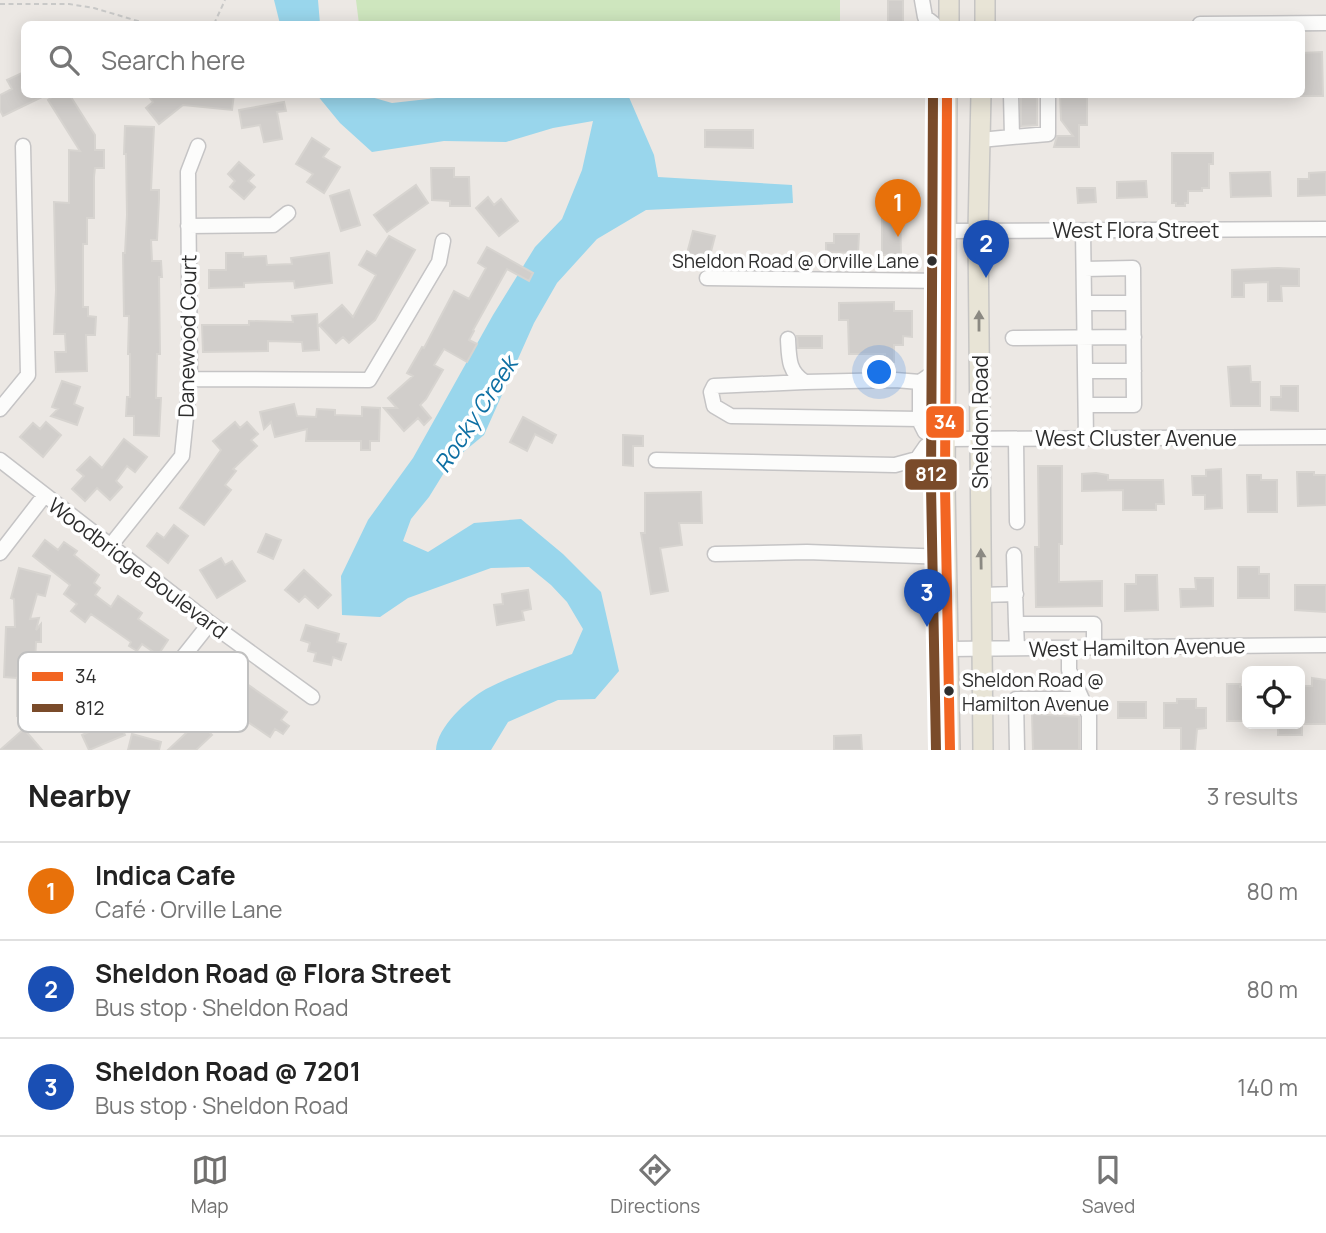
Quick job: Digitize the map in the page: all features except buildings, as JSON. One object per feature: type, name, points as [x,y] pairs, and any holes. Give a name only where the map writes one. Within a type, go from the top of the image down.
[{"type":"main road","points":[[949,0],[949,21]]},
{"type":"main road","points":[[985,0],[985,21]]},
{"type":"main road","name":"Sheldon Road","points":[[947,98],[946,439],[950,750]]},
{"type":"main road","name":"Sheldon Road","points":[[981,98],[978,231],[983,750]]},
{"type":"street","points":[[922,0],[925,18],[930,21]]},
{"type":"street","points":[[1305,23],[1326,23]]},
{"type":"street","points":[[1011,98],[1013,137]]},
{"type":"street","points":[[980,140],[1048,134],[1048,98]]},
{"type":"street","points":[[0,409],[28,375],[23,146]]},
{"type":"street","name":"Danewood Court","points":[[111,545],[182,456],[190,379],[188,172],[198,146]]},
{"type":"street","points":[[188,226],[273,225],[288,213]]},
{"type":"street","name":"West Flora Street","points":[[947,231],[1326,229]]},
{"type":"street","points":[[1083,231],[1086,438]]},
{"type":"street","points":[[190,379],[369,380],[439,262],[443,241]]},
{"type":"street","points":[[1084,269],[1133,268],[1134,405],[1086,405]]},
{"type":"street","points":[[707,278],[947,281]]},
{"type":"street","points":[[1084,303],[1133,303]]},
{"type":"street","points":[[1013,338],[1134,337]]},
{"type":"street","points":[[788,340],[790,365],[797,377],[805,382]]},
{"type":"street","points":[[1085,371],[1134,371]]},
{"type":"street","points":[[920,419],[731,416],[714,406],[711,391],[714,386],[805,382],[920,382],[930,375],[946,374]]},
{"type":"street","points":[[920,382],[920,419],[925,432],[946,439]]},
{"type":"street","name":"West Cluster Avenue","points":[[946,439],[1326,437]]},
{"type":"street","points":[[656,460],[895,465],[917,459],[926,446],[946,439]]},
{"type":"street","points":[[1016,439],[1017,522]]},
{"type":"street","name":"Woodbridge Boulevard","points":[[0,460],[210,623],[312,697]]},
{"type":"street","points":[[0,553],[44,496]]},
{"type":"street","points":[[715,554],[807,552],[947,557]]},
{"type":"street","points":[[1014,555],[1017,648]]},
{"type":"street","points":[[981,595],[1016,594]]},
{"type":"street","points":[[187,652],[210,623]]},
{"type":"street","points":[[1016,624],[1094,624],[1094,647]]},
{"type":"street","name":"West Hamilton Avenue","points":[[948,649],[1326,645]]},
{"type":"street","points":[[1069,648],[1069,670],[1089,715],[1089,750]]},
{"type":"street","points":[[1017,750],[1016,699],[1082,699]]},
{"type":"path","points":[[215,21],[225,0]]},
{"type":"path","points":[[0,4],[69,4],[94,8],[138,21]]},
{"type":"green space","points":[[356,0],[840,0],[840,21],[359,21]]},
{"type":"water","points":[[274,0],[318,0],[320,21],[279,21]]},
{"type":"water","name":"Rocky Creek","points":[[319,98],[374,98],[392,103],[437,98],[629,98],[654,155],[658,177],[792,185],[793,203],[646,210],[597,239],[557,283],[534,323],[484,435],[450,463],[429,497],[411,519],[403,541],[428,552],[474,523],[521,519],[563,554],[601,592],[619,671],[595,699],[558,700],[508,722],[491,750],[436,750],[447,723],[470,700],[496,684],[572,654],[583,629],[567,602],[529,567],[491,568],[408,598],[380,617],[342,615],[341,576],[368,520],[413,458],[493,315],[535,247],[562,219],[582,170],[593,121],[553,128],[506,142],[444,141],[372,152],[340,123]]},
{"type":"transit line","name":"812","points":[[933,98],[931,486],[936,750]]},
{"type":"transit line","name":"34","points":[[947,98],[945,486],[950,750]]},
{"type":"place","name":"Indica Cafe","points":[[898,237]]},
{"type":"place","name":"Sheldon Road @ Orville Lane","points":[[932,261]]},
{"type":"place","name":"Sheldon Road @ Flora Street","points":[[986,278]]},
{"type":"place","name":"Sheldon Road @ 7201","points":[[927,627]]},
{"type":"place","name":"Sheldon Road @ Hamilton Avenue","points":[[949,691]]}]
